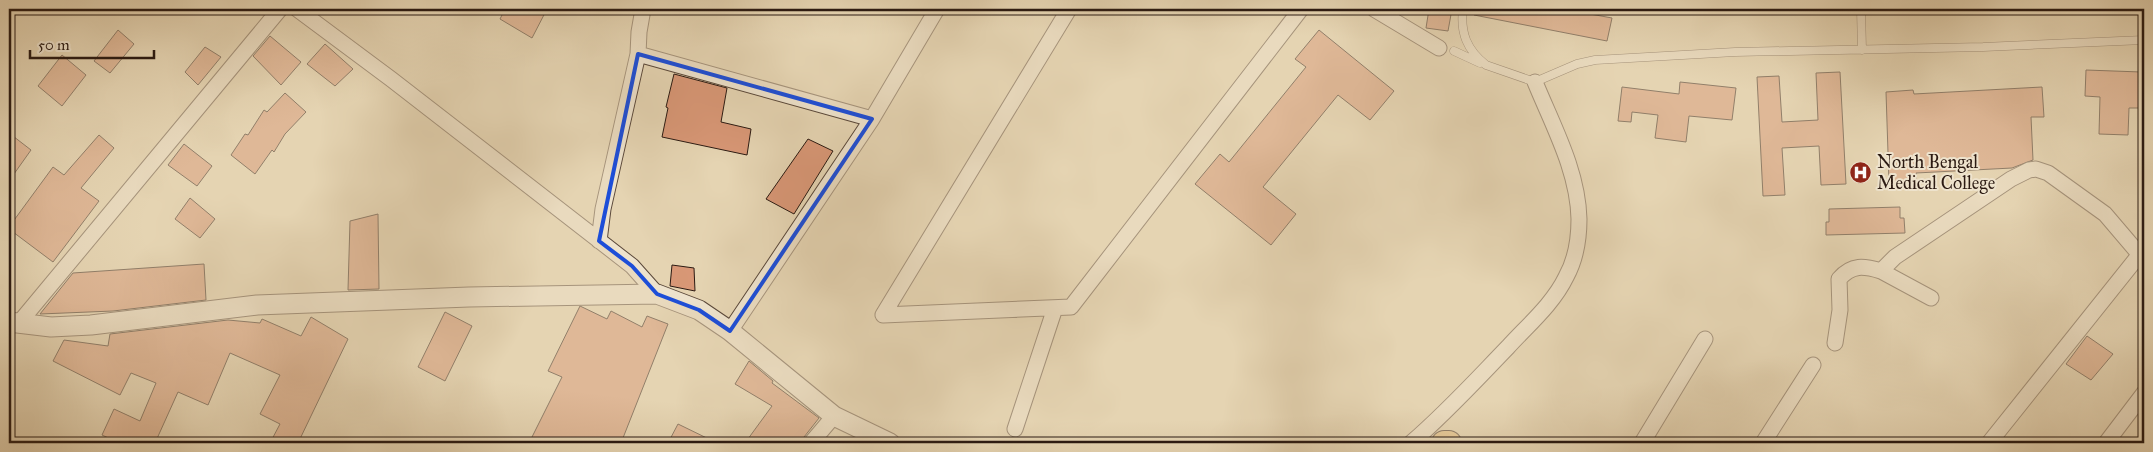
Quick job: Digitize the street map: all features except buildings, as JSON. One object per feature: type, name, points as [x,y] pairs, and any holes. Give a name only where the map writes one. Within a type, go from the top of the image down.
[{"type":"main road","points":[[1444,443],[1449,443]]},
{"type":"street","points":[[14,322],[280,9]]},
{"type":"street","points":[[297,9],[391,78],[632,266],[657,294]]},
{"type":"street","points":[[599,241],[603,209],[638,54],[643,9]]},
{"type":"street","points":[[730,332],[872,119],[937,9]]},
{"type":"street","points":[[1069,9],[883,315],[1071,307],[1301,9]]},
{"type":"street","points":[[1374,9],[1446,50]]},
{"type":"street","points":[[638,54],[872,119]]},
{"type":"street","points":[[1411,443],[1437,421],[1540,314],[1565,280],[1574,262],[1578,243],[1579,218],[1572,174],[1535,82]]},
{"type":"street","points":[[1881,271],[1895,258],[2012,179],[2029,170],[2036,169],[2048,173],[2105,214],[2142,252],[1989,443]]},
{"type":"street","points":[[1835,343],[1840,310],[1839,279],[1851,269],[1862,266],[1881,271],[1931,298]]},
{"type":"street","points":[[14,322],[51,326],[91,325],[247,306],[332,301],[657,294],[699,310],[730,332],[834,416],[890,443]]},
{"type":"street","points":[[1015,429],[1055,308]]},
{"type":"street","points":[[1642,443],[1705,339]]},
{"type":"street","points":[[1763,443],[1813,365]]},
{"type":"street","points":[[2106,443],[2144,393]]},
{"type":"street","points":[[811,443],[834,416]]},
{"type":"lane","points":[[1463,9],[1465,40],[1474,54],[1486,66]]},
{"type":"lane","points":[[1861,9],[1862,50]]},
{"type":"lane","points":[[1446,50],[1486,66],[1535,82],[1577,64],[1595,60],[1735,52],[1862,50],[2144,40]]},
{"type":"highlighted area","points":[[638,54],[872,119],[730,331],[699,310],[657,294],[632,266],[599,241]]},
{"type":"place","name":"North Bengal Medical College","points":[[1861,172]]}]
